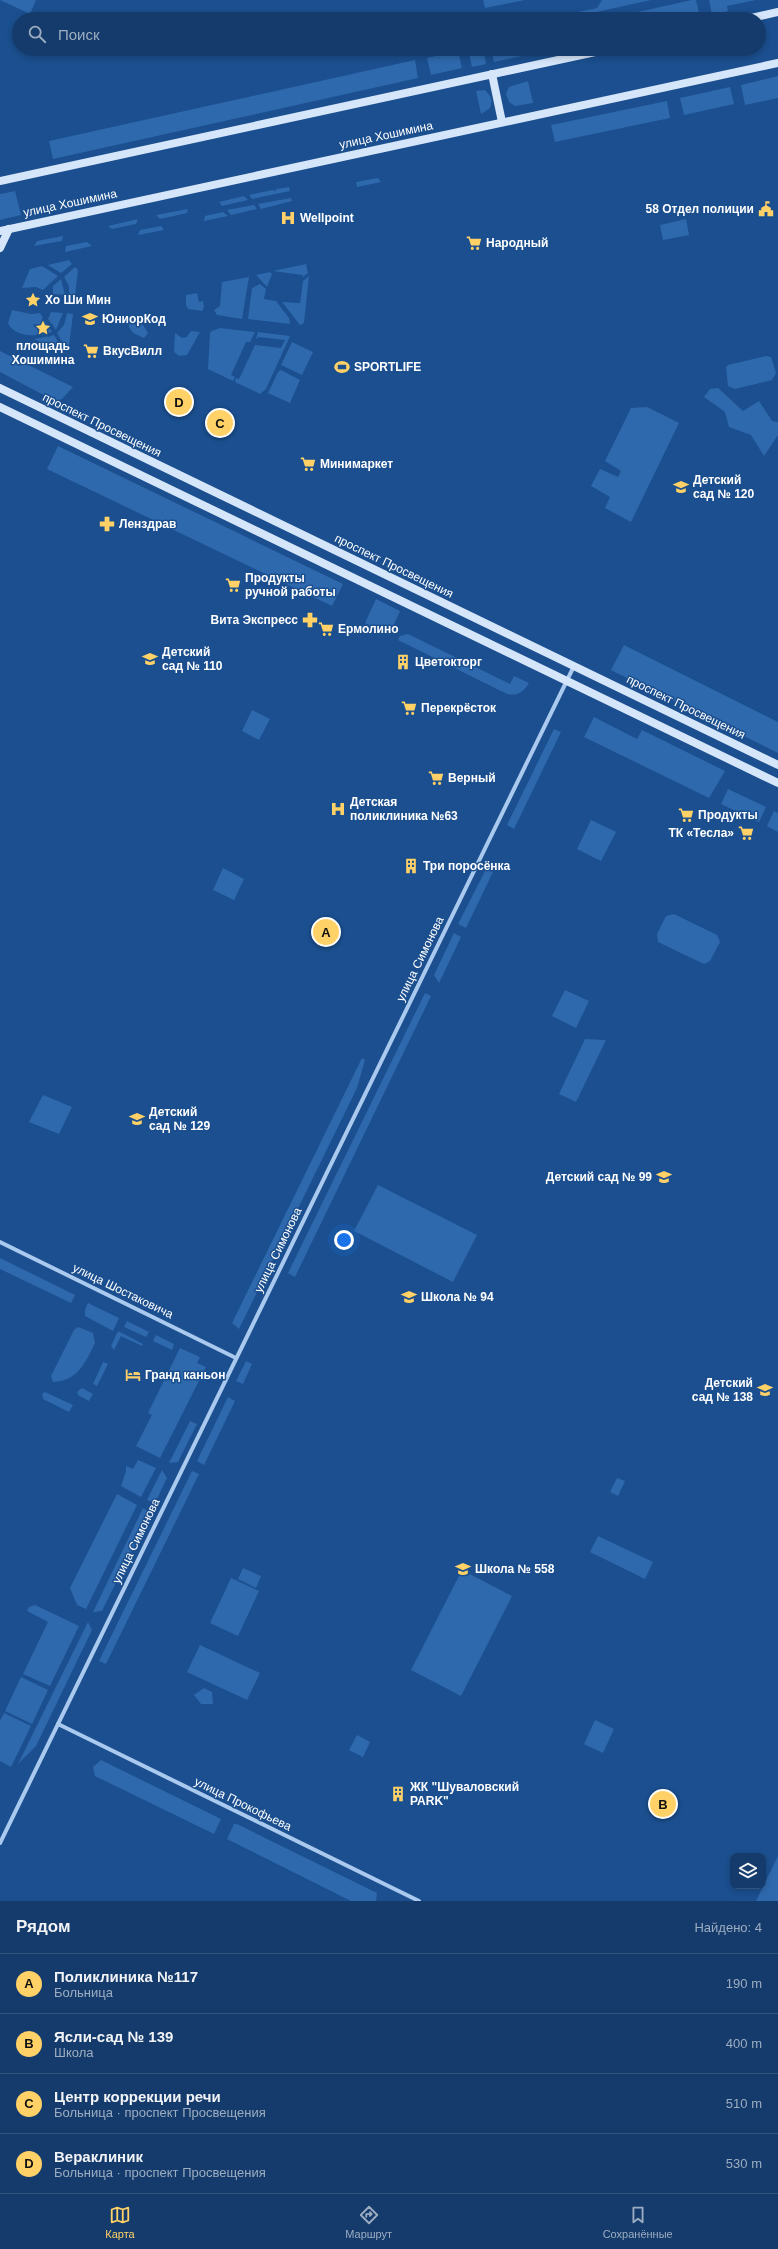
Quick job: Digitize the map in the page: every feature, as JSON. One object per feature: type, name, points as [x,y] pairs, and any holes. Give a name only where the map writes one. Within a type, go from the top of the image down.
[{"type":"main road","points":[[766,15],[778,12]]},
{"type":"main road","points":[[0,181],[576,56]]},
{"type":"main road","name":"улица Хошимина","points":[[0,231],[778,63]]},
{"type":"main road","points":[[492,74],[502,122]]},
{"type":"main road","points":[[0,248],[9,229]]},
{"type":"main road","name":"проспект Просвещения","points":[[0,388],[778,764]]},
{"type":"main road","points":[[0,407],[778,783]]},
{"type":"street","name":"улица Симонова","points":[[0,1843],[574,666]]},
{"type":"street","name":"улица Шостаковича","points":[[0,1242],[236,1358]]},
{"type":"street","name":"улица Прокофьева","points":[[58,1724],[419,1901]]},
{"type":"shaded area","points":[[0,0],[36,0],[31,12],[26,12]]},
{"type":"shaded area","points":[[483,0],[525,0],[485,8]]},
{"type":"shaded area","points":[[602,0],[651,0],[597,12],[578,12],[597,8]]},
{"type":"shaded area","points":[[696,0],[699,12],[638,12]]},
{"type":"shaded area","points":[[709,0],[756,0],[727,6],[728,11],[711,12]]},
{"type":"shaded area","points":[[436,56],[459,56],[462,68],[431,75],[427,58]]},
{"type":"shaded area","points":[[470,56],[484,56],[486,64],[472,67]]},
{"type":"shaded area","points":[[493,56],[522,56],[494,62]]},
{"type":"shaded area","points":[[415,60],[418,78],[53,159],[49,141]]},
{"type":"shaded area","points":[[778,76],[778,98],[745,105],[741,85]]},
{"type":"shaded area","points":[[528,81],[533,103],[515,106],[509,102],[506,94],[509,87]]},
{"type":"shaded area","points":[[730,87],[734,104],[684,115],[680,98]]},
{"type":"shaded area","points":[[485,90],[490,96],[491,103],[490,108],[481,114],[476,91]]},
{"type":"shaded area","points":[[667,101],[670,118],[555,142],[551,125]]},
{"type":"shaded area","points":[[378,178],[381,182],[357,187],[356,182]]},
{"type":"shaded area","points":[[289,187],[290,191],[252,199],[249,195],[272,190],[276,191],[276,189]]},
{"type":"shaded area","points":[[15,191],[21,215],[0,220],[0,194]]},
{"type":"shaded area","points":[[244,196],[248,200],[222,206],[219,202]]},
{"type":"shaded area","points":[[291,198],[292,201],[261,209],[258,204]]},
{"type":"shaded area","points":[[254,205],[257,209],[231,215],[227,210]]},
{"type":"shaded area","points":[[188,209],[187,213],[160,219],[156,215]]},
{"type":"shaded area","points":[[223,212],[228,216],[204,221],[205,216]]},
{"type":"shaded area","points":[[138,219],[136,224],[112,229],[108,226]]},
{"type":"shaded area","points":[[686,219],[689,235],[663,240],[660,225]]},
{"type":"shaded area","points":[[161,226],[164,230],[138,235],[140,230]]},
{"type":"shaded area","points":[[63,236],[62,241],[34,246],[37,241]]},
{"type":"shaded area","points":[[87,242],[92,246],[65,252],[66,246]]},
{"type":"shaded area","points":[[69,260],[72,264],[61,273],[48,265]]},
{"type":"shaded area","points":[[306,264],[308,273],[303,277],[302,275],[273,271]]},
{"type":"shaded area","points":[[42,266],[58,276],[43,290],[36,287],[22,288],[30,269]]},
{"type":"shaded area","points":[[75,267],[78,270],[75,296],[69,296],[69,286],[64,277]]},
{"type":"shaded area","points":[[270,272],[272,274],[267,287],[256,275]]},
{"type":"shaded area","points":[[309,276],[304,323],[300,325],[282,302],[300,303],[303,281]]},
{"type":"shaded area","points":[[249,277],[242,319],[217,315],[214,310],[220,306],[222,282]]},
{"type":"shaded area","points":[[61,279],[65,295],[53,294],[53,286]]},
{"type":"shaded area","points":[[260,284],[266,289],[264,299],[276,301],[289,318],[290,324],[248,319],[252,288]]},
{"type":"shaded area","points":[[197,293],[199,302],[203,301],[204,307],[202,311],[188,309],[186,305],[186,295]]},
{"type":"shaded area","points":[[12,310],[31,314],[40,313],[52,332],[41,335],[21,334],[11,328],[8,323]]},
{"type":"shaded area","points":[[51,312],[63,313],[56,330],[48,319]]},
{"type":"shaded area","points":[[67,313],[73,314],[69,346],[66,348],[57,333],[64,325]]},
{"type":"shaded area","points":[[129,324],[143,325],[148,333],[144,338],[133,333],[129,327]]},
{"type":"shaded area","points":[[220,328],[255,332],[250,342],[246,342],[231,375],[235,377],[233,381],[208,369],[210,333]]},
{"type":"shaded area","points":[[191,331],[200,332],[187,355],[179,356],[174,352],[175,333],[182,338],[187,337]]},
{"type":"shaded area","points":[[258,332],[290,336],[266,389],[260,394],[235,382],[236,378],[239,379],[255,345],[281,348],[285,340],[259,337],[256,339]]},
{"type":"shaded area","points":[[54,335],[63,350],[61,352],[34,339]]},
{"type":"shaded area","points":[[292,342],[313,352],[302,375],[281,365]]},
{"type":"shaded area","points":[[0,351],[73,387],[62,399],[55,401],[0,372]]},
{"type":"shaded area","points":[[766,356],[771,357],[776,373],[772,380],[735,389],[728,386],[726,367],[728,365]]},
{"type":"shaded area","points":[[281,370],[300,380],[290,403],[268,393],[278,372]]},
{"type":"shaded area","points":[[718,388],[743,411],[759,401],[772,421],[778,422],[778,435],[764,456],[751,435],[729,427],[725,412],[704,397],[710,389]]},
{"type":"shaded area","points":[[647,407],[679,423],[631,522],[605,508],[610,497],[591,486],[600,469],[618,477],[621,471],[605,461],[631,408]]},
{"type":"shaded area","points":[[58,446],[343,584],[332,606],[47,469]]},
{"type":"shaded area","points":[[376,599],[400,611],[389,635],[365,623]]},
{"type":"shaded area","points":[[408,634],[510,684],[514,676],[529,683],[520,693],[514,695],[507,694],[398,640],[400,636]]},
{"type":"shaded area","points":[[624,645],[778,722],[778,753],[611,670]]},
{"type":"shaded area","points":[[252,710],[270,719],[259,740],[242,731]]},
{"type":"shaded area","points":[[594,717],[637,739],[642,730],[725,771],[709,798],[584,737]]},
{"type":"shaded area","points":[[554,729],[561,732],[514,829],[507,825]]},
{"type":"shaded area","points":[[728,789],[766,807],[759,822],[721,804]]},
{"type":"shaded area","points":[[774,811],[778,813],[778,832],[767,826]]},
{"type":"shaded area","points":[[591,820],[616,832],[601,861],[577,849]]},
{"type":"shaded area","points":[[223,868],[244,879],[234,900],[213,890]]},
{"type":"shaded area","points":[[486,869],[493,872],[466,928],[458,924]]},
{"type":"shaded area","points":[[674,914],[717,935],[720,942],[710,961],[704,964],[658,942],[657,934],[666,916]]},
{"type":"shaded area","points":[[454,933],[461,937],[439,983],[434,975]]},
{"type":"shaded area","points":[[565,990],[589,1001],[576,1028],[552,1016]]},
{"type":"shaded area","points":[[425,993],[431,996],[295,1277],[288,1273]]},
{"type":"shaded area","points":[[585,1039],[606,1040],[576,1102],[559,1094]]},
{"type":"shaded area","points":[[362,1058],[365,1060],[357,1088],[239,1329],[232,1323]]},
{"type":"shaded area","points":[[43,1095],[72,1107],[59,1134],[29,1122]]},
{"type":"shaded area","points":[[378,1185],[477,1235],[453,1282],[354,1231]]},
{"type":"shaded area","points":[[0,1258],[75,1295],[71,1303],[0,1269]]},
{"type":"shaded area","points":[[88,1303],[119,1318],[113,1331],[85,1316],[85,1310]]},
{"type":"shaded area","points":[[127,1321],[149,1332],[146,1337],[124,1327]]},
{"type":"shaded area","points":[[78,1327],[93,1333],[95,1343],[80,1370],[69,1378],[62,1381],[53,1382],[51,1376],[74,1330]]},
{"type":"shaded area","points":[[118,1331],[143,1344],[142,1346],[121,1336],[114,1350],[111,1346]]},
{"type":"shaded area","points":[[156,1335],[174,1344],[172,1350],[153,1341]]},
{"type":"shaded area","points":[[180,1348],[200,1357],[197,1363],[206,1367],[160,1458],[136,1446],[152,1415],[148,1413]]},
{"type":"shaded area","points":[[246,1361],[252,1364],[243,1384],[236,1381]]},
{"type":"shaded area","points":[[103,1362],[108,1364],[97,1386],[93,1384]]},
{"type":"shaded area","points":[[82,1388],[93,1394],[89,1401],[78,1395],[77,1392]]},
{"type":"shaded area","points":[[45,1392],[73,1405],[69,1412],[43,1399],[42,1394]]},
{"type":"shaded area","points":[[228,1397],[235,1401],[204,1465],[197,1461]]},
{"type":"shaded area","points":[[190,1421],[197,1424],[178,1462],[169,1463]]},
{"type":"shaded area","points":[[138,1460],[156,1468],[141,1497],[121,1486],[126,1471],[126,1466],[133,1469]]},
{"type":"shaded area","points":[[162,1470],[167,1478],[155,1503],[147,1500]]},
{"type":"shaded area","points":[[192,1471],[199,1474],[106,1664],[99,1661]]},
{"type":"shaded area","points":[[617,1478],[625,1481],[618,1496],[610,1492]]},
{"type":"shaded area","points":[[117,1494],[137,1505],[86,1609],[77,1605],[70,1588]]},
{"type":"shaded area","points":[[143,1508],[150,1513],[102,1611],[93,1612]]},
{"type":"shaded area","points":[[598,1536],[653,1562],[645,1579],[590,1552]]},
{"type":"shaded area","points":[[243,1568],[261,1576],[256,1588],[238,1579]]},
{"type":"shaded area","points":[[462,1570],[512,1596],[461,1696],[411,1670]]},
{"type":"shaded area","points":[[231,1578],[259,1591],[238,1636],[210,1623]]},
{"type":"shaded area","points":[[35,1605],[79,1626],[50,1686],[23,1674],[48,1622],[27,1611],[29,1607]]},
{"type":"shaded area","points":[[88,1622],[92,1630],[36,1746],[18,1764]]},
{"type":"shaded area","points":[[200,1645],[260,1673],[247,1700],[187,1672]]},
{"type":"shaded area","points":[[21,1677],[48,1690],[32,1724],[5,1711]]},
{"type":"shaded area","points":[[204,1688],[212,1692],[213,1704],[201,1704],[194,1695]]},
{"type":"shaded area","points":[[4,1713],[31,1726],[11,1767],[0,1761],[0,1721]]},
{"type":"shaded area","points":[[595,1720],[614,1729],[603,1753],[584,1744]]},
{"type":"shaded area","points":[[357,1735],[370,1742],[363,1757],[349,1750]]},
{"type":"shaded area","points":[[101,1760],[221,1819],[214,1834],[95,1776],[93,1767]]},
{"type":"shaded area","points":[[234,1824],[237,1824],[377,1893],[376,1901],[351,1901],[227,1839]]},
{"type":"shaded area","points":[[778,1856],[778,1901],[756,1901],[762,1889],[766,1889],[766,1881]]},
{"type":"place","name":"58 Отдел полиции","points":[[766,209]]},
{"type":"place","name":"Wellpoint","points":[[288,218]]},
{"type":"place","name":"Народный","points":[[474,243]]},
{"type":"place","name":"Хо Ши Мин","points":[[33,300]]},
{"type":"place","name":"ЮниорКод","points":[[90,319]]},
{"type":"place","name":"площадь Хошимина","points":[[43,328]]},
{"type":"place","name":"ВкусВилл","points":[[91,351]]},
{"type":"place","name":"SPORTLIFE","points":[[342,367]]},
{"type":"place","name":"Вераклиник","points":[[179,402]]},
{"type":"place","name":"Центр коррекции речи","points":[[220,423]]},
{"type":"place","name":"Минимаркет","points":[[308,464]]},
{"type":"place","name":"Детский сад № 120","points":[[681,487]]},
{"type":"place","name":"Ленздрав","points":[[107,524]]},
{"type":"place","name":"Продукты ручной работы","points":[[233,585]]},
{"type":"place","name":"Вита Экспресс","points":[[310,620]]},
{"type":"place","name":"Ермолино","points":[[326,629]]},
{"type":"place","name":"Детский сад № 110","points":[[150,659]]},
{"type":"place","name":"Цветокторг","points":[[403,662]]},
{"type":"place","name":"Перекрёсток","points":[[409,708]]},
{"type":"place","name":"Верный","points":[[436,778]]},
{"type":"place","name":"Детская поликлиника №63","points":[[338,809]]},
{"type":"place","name":"Продукты","points":[[686,815]]},
{"type":"place","name":"ТК «Тесла»","points":[[746,833]]},
{"type":"place","name":"Три поросёнка","points":[[411,866]]},
{"type":"place","name":"Поликлиника №117","points":[[326,932]]},
{"type":"place","name":"Детский сад № 129","points":[[137,1119]]},
{"type":"place","name":"Детский сад № 99","points":[[664,1177]]},
{"type":"place","name":"Школа № 94","points":[[409,1297]]},
{"type":"place","name":"Гранд каньон","points":[[133,1375]]},
{"type":"place","name":"Детский сад № 138","points":[[765,1390]]},
{"type":"place","name":"Школа № 558","points":[[463,1569]]},
{"type":"place","name":"ЖК \"Шуваловский PARK\"","points":[[398,1794]]},
{"type":"place","name":"Ясли-сад № 139","points":[[663,1804]]}]
